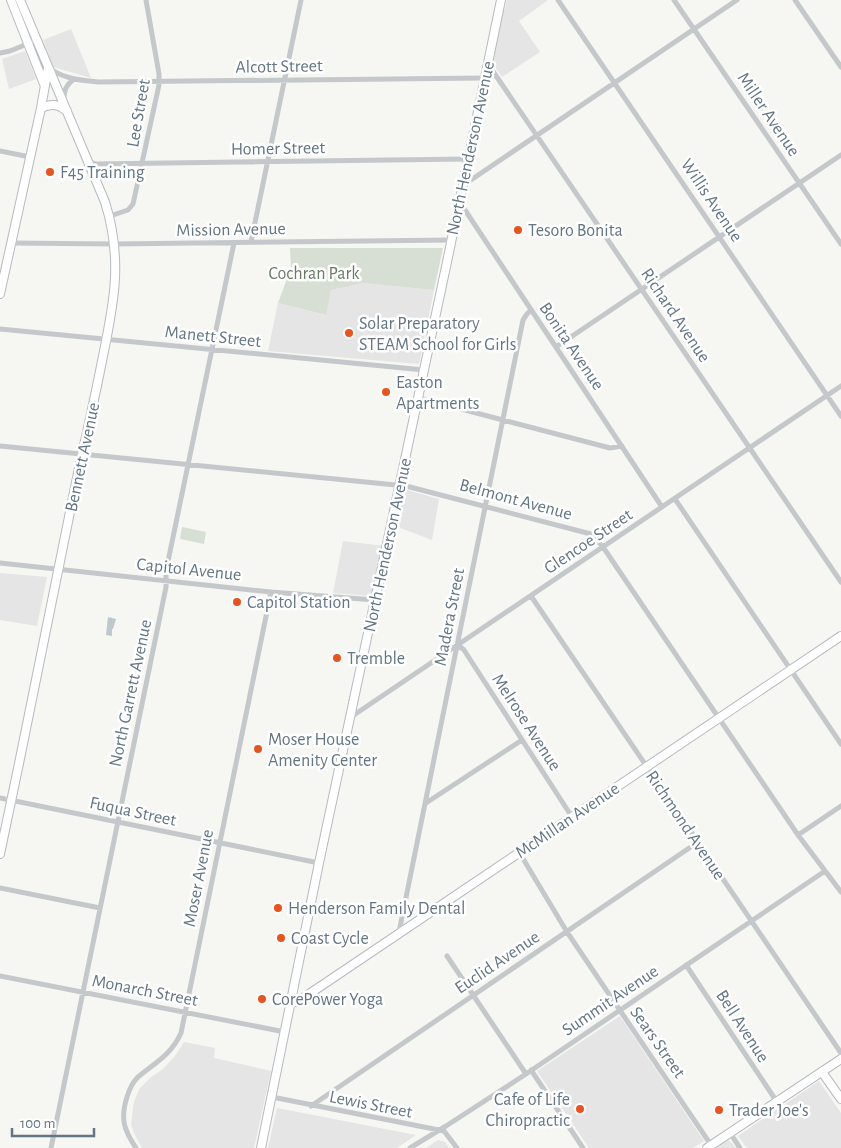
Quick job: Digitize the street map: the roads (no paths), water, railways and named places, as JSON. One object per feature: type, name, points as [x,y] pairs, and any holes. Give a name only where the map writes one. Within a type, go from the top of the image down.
[{"type":"street","points":[[11,0],[44,84]]},
{"type":"street","name":"Bennett Avenue","points":[[0,854],[51,612],[81,454],[107,340],[116,283],[115,244],[110,216],[20,0]]},
{"type":"street","name":"Lee Street","points":[[110,216],[131,208],[143,162],[159,81],[146,0]]},
{"type":"street","points":[[251,242],[301,0]]},
{"type":"street","name":"North Henderson Avenue","points":[[261,1148],[319,863],[398,486],[419,398],[501,0]]},
{"type":"street","name":"Willis Avenue","points":[[558,0],[841,416]]},
{"type":"street","name":"Miller Avenue","points":[[674,0],[841,244]]},
{"type":"street","points":[[462,186],[737,0]]},
{"type":"street","points":[[795,0],[841,67]]},
{"type":"street","points":[[0,53],[37,40]]},
{"type":"street","name":"Richard Avenue","points":[[488,63],[841,582]]},
{"type":"street","points":[[0,294],[42,108],[44,84],[48,68]]},
{"type":"street","name":"Alcott Street","points":[[48,68],[60,75],[74,79],[98,82],[484,78]]},
{"type":"street","points":[[64,102],[65,89],[74,79]]},
{"type":"street","points":[[42,108],[53,104],[68,112]]},
{"type":"street","points":[[0,151],[30,157]]},
{"type":"street","points":[[556,347],[841,155]]},
{"type":"street","name":"Homer Street","points":[[89,162],[96,164],[467,159]]},
{"type":"street","name":"Bonita Avenue","points":[[459,201],[662,507]]},
{"type":"street","name":"Mission Avenue","points":[[10,243],[115,244],[452,240]]},
{"type":"street","name":"North Garrett Avenue","points":[[50,1148],[166,587],[166,571],[234,242]]},
{"type":"street","name":"Madera Street","points":[[399,932],[458,645],[458,635],[484,506],[524,320],[526,314],[531,310]]},
{"type":"street","name":"Manett Street","points":[[0,329],[424,370]]},
{"type":"street","name":"Glencoe Street","points":[[350,718],[841,386]]},
{"type":"street","points":[[419,398],[610,448],[622,446]]},
{"type":"street","name":"Belmont Avenue","points":[[0,446],[406,486],[591,534],[603,546],[798,834],[841,892]]},
{"type":"street","points":[[675,499],[841,744]]},
{"type":"street","name":"Capitol Avenue","points":[[0,562],[271,592],[375,600]]},
{"type":"street","name":"Moser Avenue","points":[[136,1148],[122,1118],[123,1109],[129,1090],[137,1079],[166,1055],[176,1043],[180,1033],[271,592]]},
{"type":"street","name":"Richmond Avenue","points":[[531,596],[841,1053]]},
{"type":"street","name":"McMillan Avenue","points":[[292,1003],[300,1000],[841,636]]},
{"type":"street","name":"Melrose Avenue","points":[[458,645],[464,650],[572,817]]},
{"type":"street","points":[[426,803],[522,740]]},
{"type":"street","name":"Fuqua Street","points":[[0,798],[319,863]]},
{"type":"street","points":[[798,834],[841,806]]},
{"type":"street","name":"Euclid Avenue","points":[[311,1106],[698,842]]},
{"type":"street","name":"Sears Street","points":[[519,852],[567,932],[709,1147]]},
{"type":"street","name":"Summit Avenue","points":[[410,1148],[526,1074],[824,871]]},
{"type":"street","points":[[0,888],[100,908]]},
{"type":"street","points":[[446,956],[526,1074]]},
{"type":"street","name":"Bell Avenue","points":[[686,965],[777,1102]]},
{"type":"street","name":"Monarch Street","points":[[0,976],[285,1032]]},
{"type":"street","points":[[709,1147],[841,1059]]},
{"type":"street","points":[[531,1070],[583,1148]]},
{"type":"street","points":[[822,1072],[841,1099]]},
{"type":"street","name":"Lewis Street","points":[[272,1097],[438,1130]]},
{"type":"street","points":[[438,1130],[448,1134],[457,1148]]},
{"type":"street","points":[[730,1133],[740,1148]]},
{"type":"place","name":"F45 Training","points":[[50,172]]},
{"type":"place","name":"Tesoro Bonita","points":[[518,230]]},
{"type":"place","name":"Solar Preparatory STEAM School for Girls","points":[[349,333]]},
{"type":"place","name":"Easton Apartments","points":[[386,392]]},
{"type":"place","name":"Capitol Station","points":[[237,602]]},
{"type":"place","name":"Tremble","points":[[337,658]]},
{"type":"place","name":"Moser House Amenity Center","points":[[258,749]]},
{"type":"place","name":"Henderson Family Dental","points":[[278,908]]},
{"type":"place","name":"Coast Cycle","points":[[281,938]]},
{"type":"place","name":"CorePower Yoga","points":[[262,999]]},
{"type":"place","name":"Cafe of Life Chiropractic","points":[[580,1109]]},
{"type":"place","name":"Trader Joe's","points":[[719,1110]]},
{"type":"park label","name":"Cochran Park","points":[[314,273]]}]
